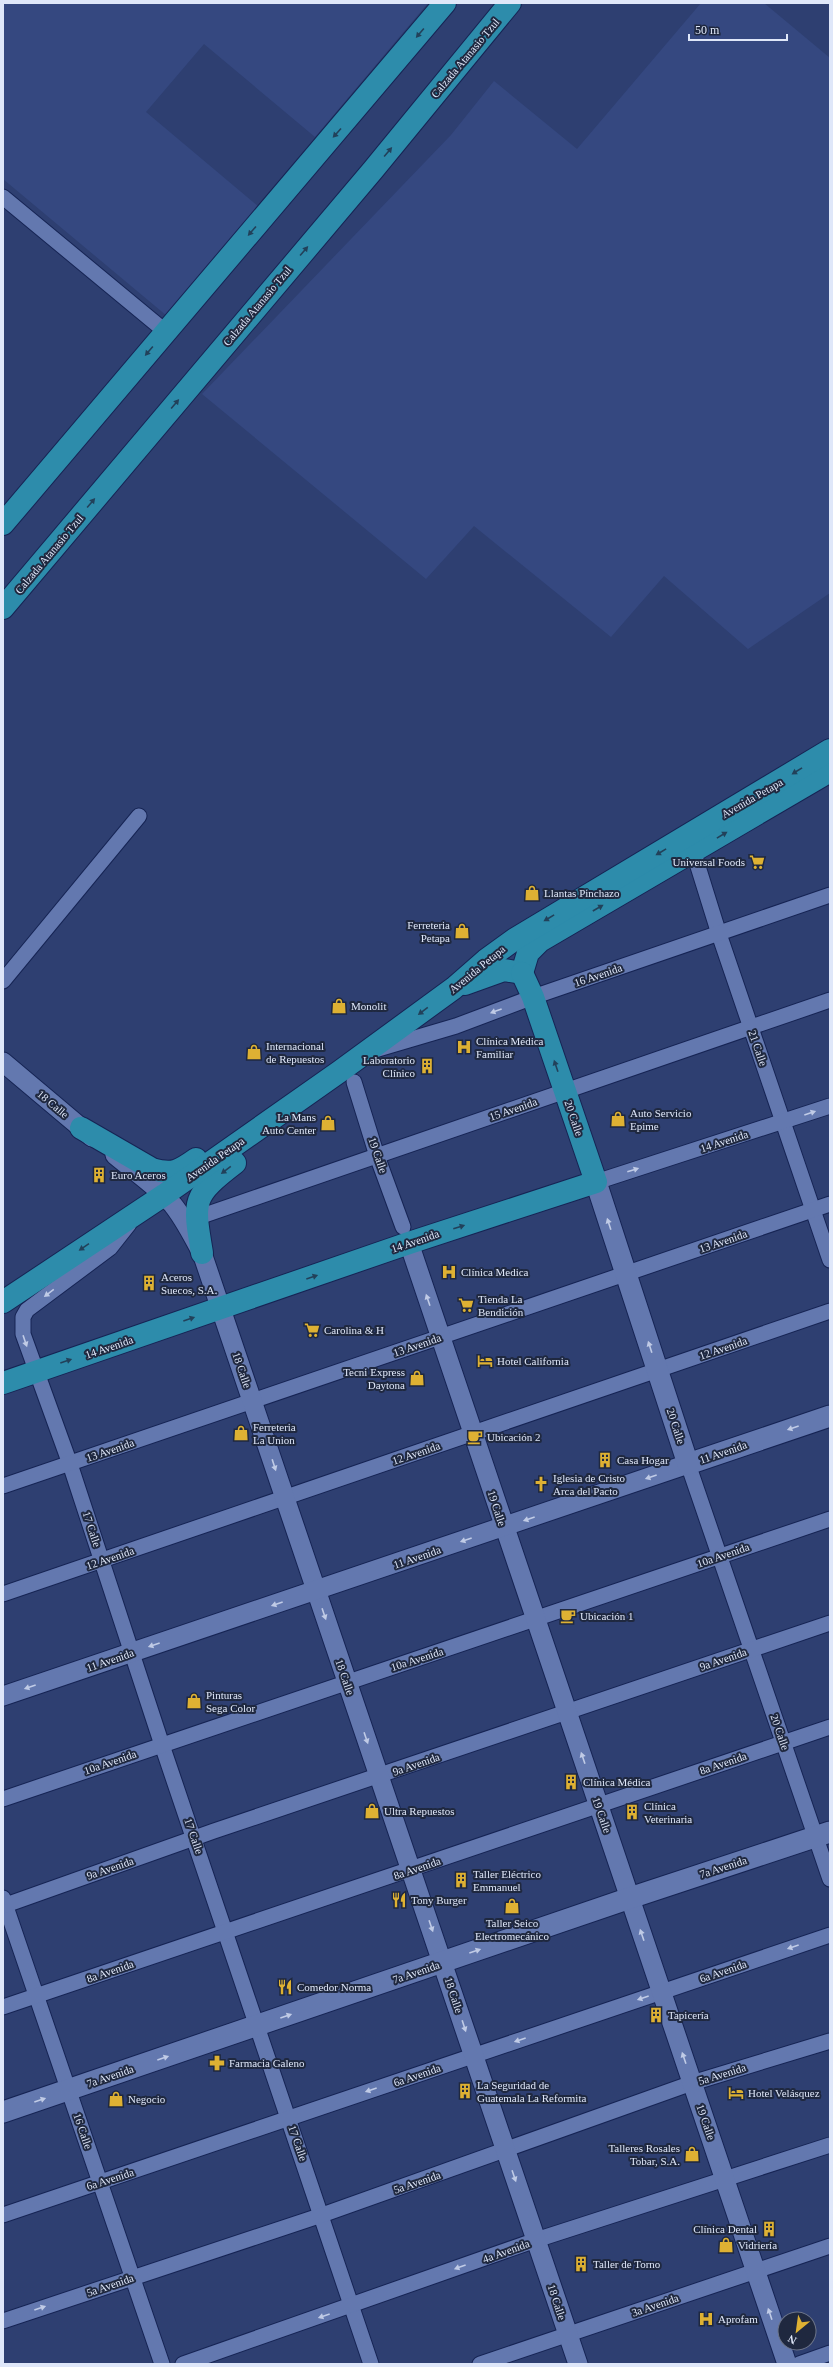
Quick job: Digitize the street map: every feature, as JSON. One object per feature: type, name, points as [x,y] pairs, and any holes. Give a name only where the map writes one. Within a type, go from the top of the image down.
[{"type":"main road","points":[[3,524],[445,3]]},
{"type":"main road","name":"Calzada Atanasio Tzul","points":[[3,608],[373,170],[510,3]]},
{"type":"main road","name":"Avenida Petapa","points":[[522,973],[528,954],[540,941],[691,844],[830,750]]},
{"type":"main road","name":"Avenida Petapa","points":[[3,1302],[139,1211],[347,1077],[365,1053],[454,988],[486,960],[516,938],[830,771]]},
{"type":"main road","points":[[454,988],[504,970],[522,973]]},
{"type":"main road","name":"20 Calle","points":[[522,973],[533,997],[564,1092],[596,1182],[688,1464]]},
{"type":"main road","points":[[81,1128],[152,1169],[165,1173],[175,1172],[303,1082],[318,1076],[347,1077]]},
{"type":"main road","points":[[202,1253],[196,1218],[200,1194],[210,1182],[347,1077]]},
{"type":"main road","name":"14 Avenida","points":[[3,1383],[221,1308],[406,1235],[596,1182]]},
{"type":"main road","name":"11 Avenida","points":[[688,1464],[830,1416]]},
{"type":"main road","name":"7a Avenida","points":[[3,2112],[630,1898],[823,1834]]},
{"type":"street","points":[[3,197],[166,332]]},
{"type":"street","points":[[3,981],[139,816]]},
{"type":"street","name":"21 Calle","points":[[691,844],[719,934],[830,1260]]},
{"type":"street","name":"16 Avenida","points":[[365,1053],[456,1026],[533,997],[830,895]]},
{"type":"street","name":"15 Avenida","points":[[196,1218],[830,1000]]},
{"type":"street","name":"18 Calle","points":[[3,1062],[81,1128],[164,1195],[184,1221],[202,1253],[578,2364]]},
{"type":"street","name":"19 Calle","points":[[347,1077],[406,1235],[473,1433],[503,1528],[599,1805],[787,2364]]},
{"type":"street","name":"14 Avenida","points":[[596,1182],[830,1106]]},
{"type":"street","name":"13 Avenida","points":[[3,1486],[830,1204]]},
{"type":"street","name":"Avenida Petapa","points":[[27,1310],[110,1248],[139,1211]]},
{"type":"street","name":"17 Calle","points":[[27,1310],[21,1325],[35,1372],[70,1464],[133,1652],[162,1745],[196,1839],[371,2364]]},
{"type":"street","name":"12 Avenida","points":[[3,1594],[830,1311]]},
{"type":"street","name":"11 Avenida","points":[[3,1696],[503,1528],[688,1464]]},
{"type":"street","name":"20 Calle","points":[[688,1464],[784,1743],[823,1834],[830,1879]]},
{"type":"street","name":"10a Avenida","points":[[3,1799],[536,1620],[830,1519]]},
{"type":"street","name":"9a Avenida","points":[[4,1903],[830,1623]]},
{"type":"street","name":"8a Avenida","points":[[3,2007],[412,1870],[830,1727]]},
{"type":"street","name":"16 Calle","points":[[4,1903],[162,2364]]},
{"type":"street","name":"6a Avenida","points":[[3,2215],[830,1935]]},
{"type":"street","name":"5a Avenida","points":[[3,2321],[322,2215],[506,2151],[692,2083],[830,2041]]},
{"type":"street","name":"4a Avenida","points":[[183,2364],[352,2306],[536,2240],[830,2145]]},
{"type":"street","name":"3a Avenida","points":[[480,2364],[830,2246]]},
{"type":"street","points":[[799,2364],[830,2353]]},
{"type":"shaded area","points":[[3,3],[428,3],[315,137],[204,44],[146,112],[259,207],[167,316],[3,179]]},
{"type":"shaded area","points":[[701,3],[764,3],[830,58],[830,593],[748,649],[664,576],[611,637],[474,526],[426,579],[202,394],[451,135],[494,81],[577,149]]},
{"type":"place","name":"Universal Foods","points":[[757,862]]},
{"type":"place","name":"Llantas Pinchazo","points":[[532,893]]},
{"type":"place","name":"Ferreteria Petapa","points":[[462,931]]},
{"type":"place","name":"Monolit","points":[[339,1006]]},
{"type":"place","name":"Clínica Médica Familiar","points":[[464,1047]]},
{"type":"place","name":"Internacional de Repuestos","points":[[254,1052]]},
{"type":"place","name":"Laboratorio Clínico","points":[[427,1066]]},
{"type":"place","name":"Auto Servicio Epime","points":[[618,1119]]},
{"type":"place","name":"La Mans Auto Center","points":[[328,1123]]},
{"type":"place","name":"Euro Aceros","points":[[99,1175]]},
{"type":"place","name":"Clínica Medica","points":[[449,1272]]},
{"type":"place","name":"Aceros Suecos, S.A.","points":[[149,1283]]},
{"type":"place","name":"Tienda La Bendición","points":[[466,1305]]},
{"type":"place","name":"Carolina & H","points":[[312,1330]]},
{"type":"place","name":"Hotel California","points":[[485,1361]]},
{"type":"place","name":"Tecni Express Daytona","points":[[417,1378]]},
{"type":"place","name":"Ferreteria La Union","points":[[241,1433]]},
{"type":"place","name":"Ubicación 2","points":[[475,1437]]},
{"type":"place","name":"Casa Hogar","points":[[605,1460]]},
{"type":"place","name":"Iglesia de Cristo Arca del Pacto","points":[[541,1484]]},
{"type":"place","name":"Ubicación 1","points":[[568,1616]]},
{"type":"place","name":"Pinturas Sega Color","points":[[194,1701]]},
{"type":"place","name":"Clínica Médica","points":[[571,1782]]},
{"type":"place","name":"Ultra Repuestos","points":[[372,1811]]},
{"type":"place","name":"Clínica Veterinaria","points":[[632,1812]]},
{"type":"place","name":"Taller Eléctrico Emmanuel","points":[[461,1880]]},
{"type":"place","name":"Tony Burger","points":[[399,1900]]},
{"type":"place","name":"Taller Seico Electromecánico","points":[[512,1906]]},
{"type":"place","name":"Comedor Norma","points":[[285,1987]]},
{"type":"place","name":"Tapicería","points":[[656,2015]]},
{"type":"place","name":"Farmacia Galeno","points":[[217,2063]]},
{"type":"place","name":"La Seguridad de Guatemala La Reformita","points":[[465,2091]]},
{"type":"place","name":"Hotel Velásquez","points":[[736,2093]]},
{"type":"place","name":"Negocio","points":[[116,2099]]},
{"type":"place","name":"Talleres Rosales Tobar, S.A.","points":[[692,2154]]},
{"type":"place","name":"Clínica Dental","points":[[769,2229]]},
{"type":"place","name":"Vidriería","points":[[726,2245]]},
{"type":"place","name":"Taller de Torno","points":[[581,2264]]},
{"type":"place","name":"Aprofam","points":[[706,2319]]}]
